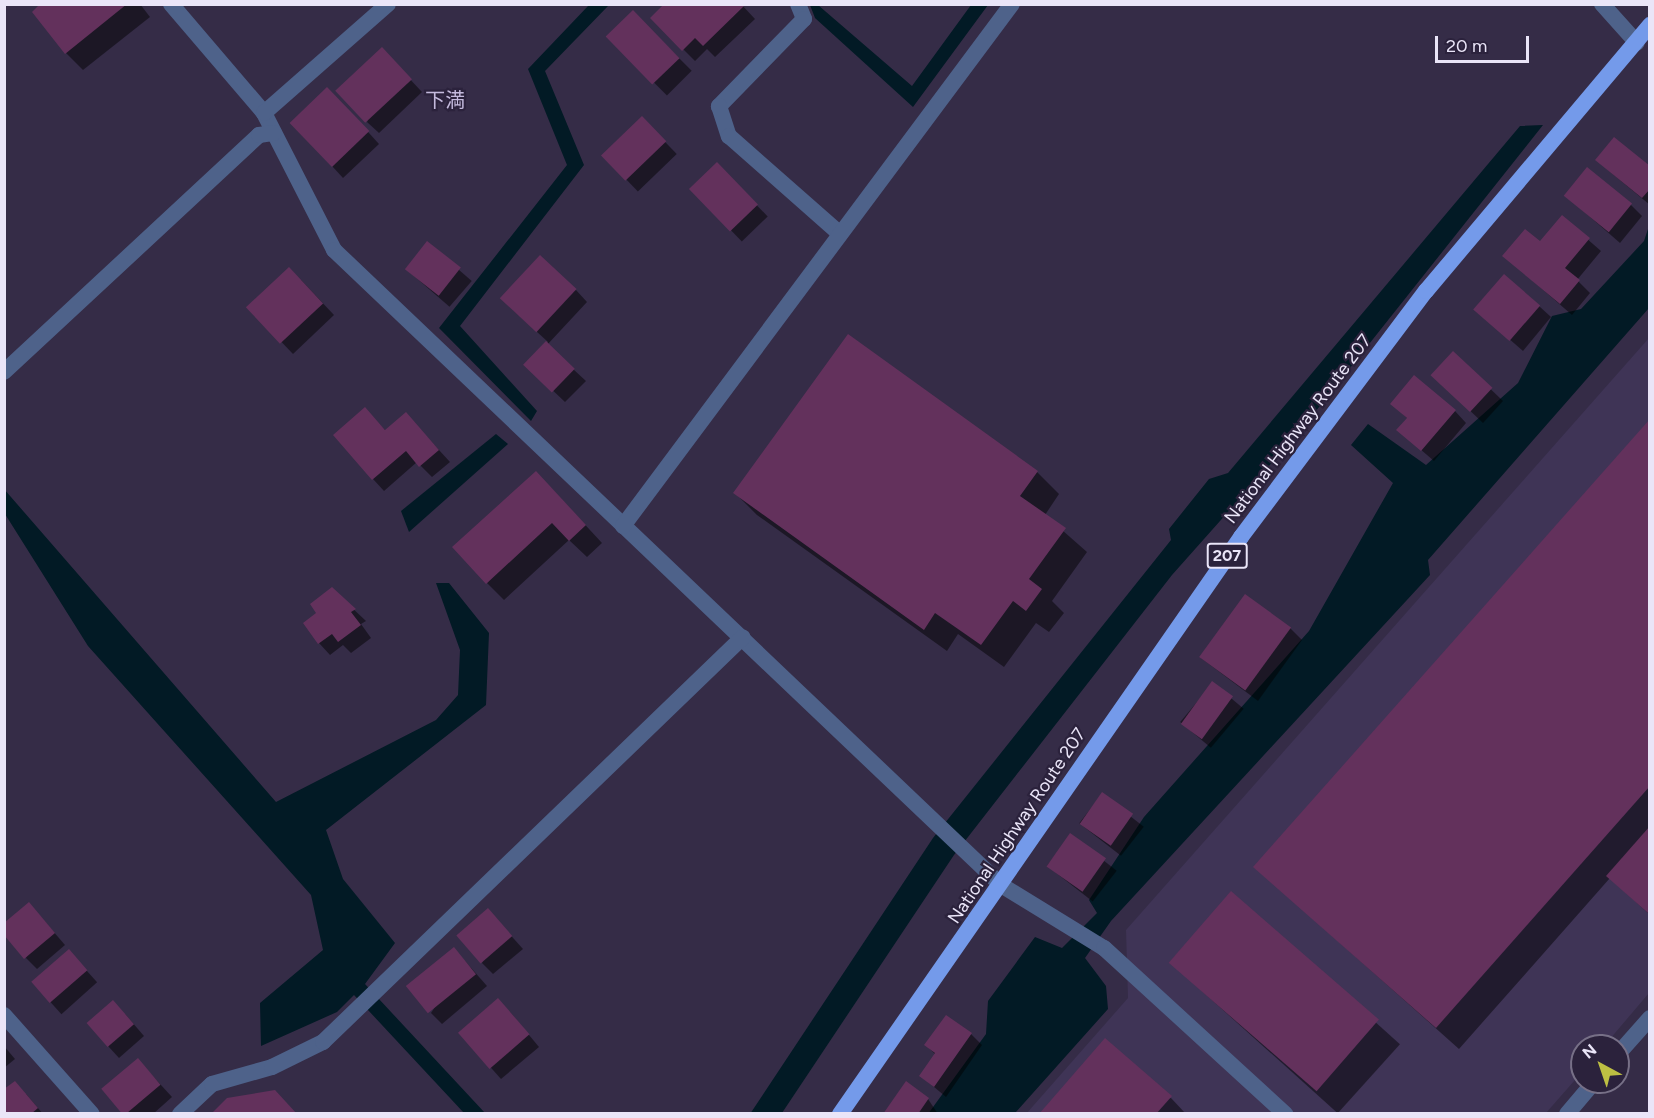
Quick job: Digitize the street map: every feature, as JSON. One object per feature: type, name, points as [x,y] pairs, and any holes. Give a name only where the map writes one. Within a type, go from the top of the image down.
[{"type":"highway","name":"National Highway Route 207","points":[[840,1113],[1001,885],[1204,587],[1426,291],[1650,25]]},
{"type":"street","points":[[171,4],[264,113],[334,250],[1001,885],[1071,924],[1104,948],[1285,1113]]},
{"type":"street","points":[[264,113],[388,4]]},
{"type":"street","points":[[798,4],[804,19],[719,106],[729,136],[840,234]]},
{"type":"street","points":[[623,526],[1012,4]]},
{"type":"street","points":[[1602,4],[1637,43]]},
{"type":"street","points":[[4,372],[259,135],[274,133]]},
{"type":"street","points":[[180,1113],[212,1084],[272,1066],[323,1042],[743,637]]},
{"type":"street","points":[[4,1015],[93,1113]]},
{"type":"street","points":[[1630,1040],[1650,1018]]},
{"type":"street","points":[[1567,1113],[1584,1094]]},
{"type":"shaded area","points":[[1649,338],[1649,993],[1614,1034],[1570,1034],[1570,1086],[1546,1113],[1026,1114],[1128,998],[1126,930]]},
{"type":"water","points":[[589,5],[609,5],[545,71],[584,165],[460,326],[537,411],[531,421],[439,328],[567,165],[528,69]]},
{"type":"water","points":[[810,5],[818,5],[912,86],[971,5],[988,5],[913,107],[815,18]]},
{"type":"water","points":[[1543,125],[1300,431],[1172,575],[954,855],[782,1113],[750,1114],[933,838],[1171,540],[1169,529],[1209,479],[1228,473],[1520,126]]},
{"type":"water","points":[[1649,226],[1649,308],[1428,560],[1430,575],[1111,921],[1085,958],[1106,986],[1108,1009],[1015,1113],[928,1114],[986,1034],[988,1001],[1035,937],[1062,948],[1097,913],[1089,900],[1144,817],[1309,631],[1393,483],[1351,445],[1368,424],[1426,465],[1518,383],[1552,316],[1581,309],[1644,241]]},
{"type":"water","points":[[496,434],[508,444],[409,532],[401,511]]},
{"type":"water","points":[[4,489],[276,802],[436,720],[458,695],[460,650],[436,583],[449,583],[489,633],[486,705],[326,830],[343,879],[395,943],[365,984],[485,1113],[464,1113],[354,995],[337,1012],[261,1046],[260,1003],[323,950],[311,895],[88,646],[5,514]]},
{"type":"building","points":[[40,4],[127,4],[65,54],[32,12]]},
{"type":"building","points":[[664,4],[743,4],[744,6],[703,46],[695,38],[682,51],[650,18]]},
{"type":"building","points":[[633,10],[680,58],[652,85],[606,36]]},
{"type":"building","points":[[382,47],[412,79],[365,123],[335,91]]},
{"type":"building","points":[[327,87],[369,131],[332,167],[290,123]]},
{"type":"building","points":[[642,116],[666,141],[625,181],[601,156]]},
{"type":"building","points":[[1614,137],[1650,166],[1650,189],[1642,198],[1595,160]]},
{"type":"building","points":[[717,162],[758,204],[730,232],[689,189]]},
{"type":"building","points":[[1587,167],[1632,204],[1609,232],[1564,196]]},
{"type":"building","points":[[1562,215],[1590,238],[1565,268],[1580,280],[1560,304],[1502,256],[1525,229],[1540,241]]},
{"type":"building","points":[[427,241],[461,267],[439,296],[405,269]]},
{"type":"building","points":[[540,255],[577,289],[536,332],[500,298]]},
{"type":"building","points":[[289,267],[323,304],[280,344],[246,307]]},
{"type":"building","points":[[1504,274],[1540,305],[1509,341],[1473,309]]},
{"type":"building","points":[[848,334],[1038,471],[1020,496],[1066,528],[1029,579],[1042,589],[1026,611],[1013,601],[981,645],[935,613],[924,630],[733,493]]},
{"type":"building","points":[[546,341],[575,369],[552,393],[523,365]]},
{"type":"building","points":[[1453,351],[1492,388],[1470,412],[1430,375]]},
{"type":"building","points":[[1414,375],[1456,410],[1421,451],[1396,430],[1407,418],[1390,404]]},
{"type":"building","points":[[365,407],[385,430],[406,412],[439,450],[419,467],[406,451],[372,480],[333,435]]},
{"type":"building","points":[[1650,419],[1650,786],[1436,1028],[1253,867]]},
{"type":"building","points":[[536,471],[586,525],[569,541],[552,523],[486,584],[452,547]]},
{"type":"building","points":[[332,587],[356,609],[351,612],[361,625],[338,642],[332,634],[318,644],[303,623],[316,613],[310,604]]},
{"type":"building","points":[[1245,594],[1291,628],[1245,691],[1199,657]]},
{"type":"building","points":[[1212,681],[1233,696],[1202,739],[1181,724]]},
{"type":"building","points":[[1102,792],[1133,814],[1111,846],[1080,824]]},
{"type":"building","points":[[1650,826],[1650,912],[1648,913],[1606,876]]},
{"type":"building","points":[[1070,833],[1106,858],[1083,892],[1046,867]]},
{"type":"building","points":[[1231,891],[1379,1020],[1317,1091],[1169,963]]},
{"type":"building","points":[[29,902],[55,933],[24,959],[4,935],[4,923]]},
{"type":"building","points":[[488,908],[512,936],[481,963],[456,936]]},
{"type":"building","points":[[454,947],[476,974],[428,1013],[406,986]]},
{"type":"building","points":[[69,949],[87,970],[50,1003],[31,982]]},
{"type":"building","points":[[498,998],[529,1034],[489,1069],[458,1033]]},
{"type":"building","points":[[113,1000],[134,1024],[108,1047],[87,1023]]},
{"type":"building","points":[[946,1015],[972,1033],[934,1087],[919,1076],[935,1053],[924,1045]]},
{"type":"building","points":[[1105,1038],[1172,1096],[1156,1114],[1039,1114]]},
{"type":"building","points":[[138,1058],[160,1085],[126,1114],[122,1114],[101,1089]]},
{"type":"building","points":[[15,1081],[38,1108],[31,1114],[4,1114],[4,1089]]},
{"type":"building","points":[[906,1081],[929,1098],[918,1114],[883,1114]]},
{"type":"building","points":[[275,1090],[297,1114],[211,1114],[227,1098]]},
{"type":"district","name":"下満","points":[[445,100]]}]
